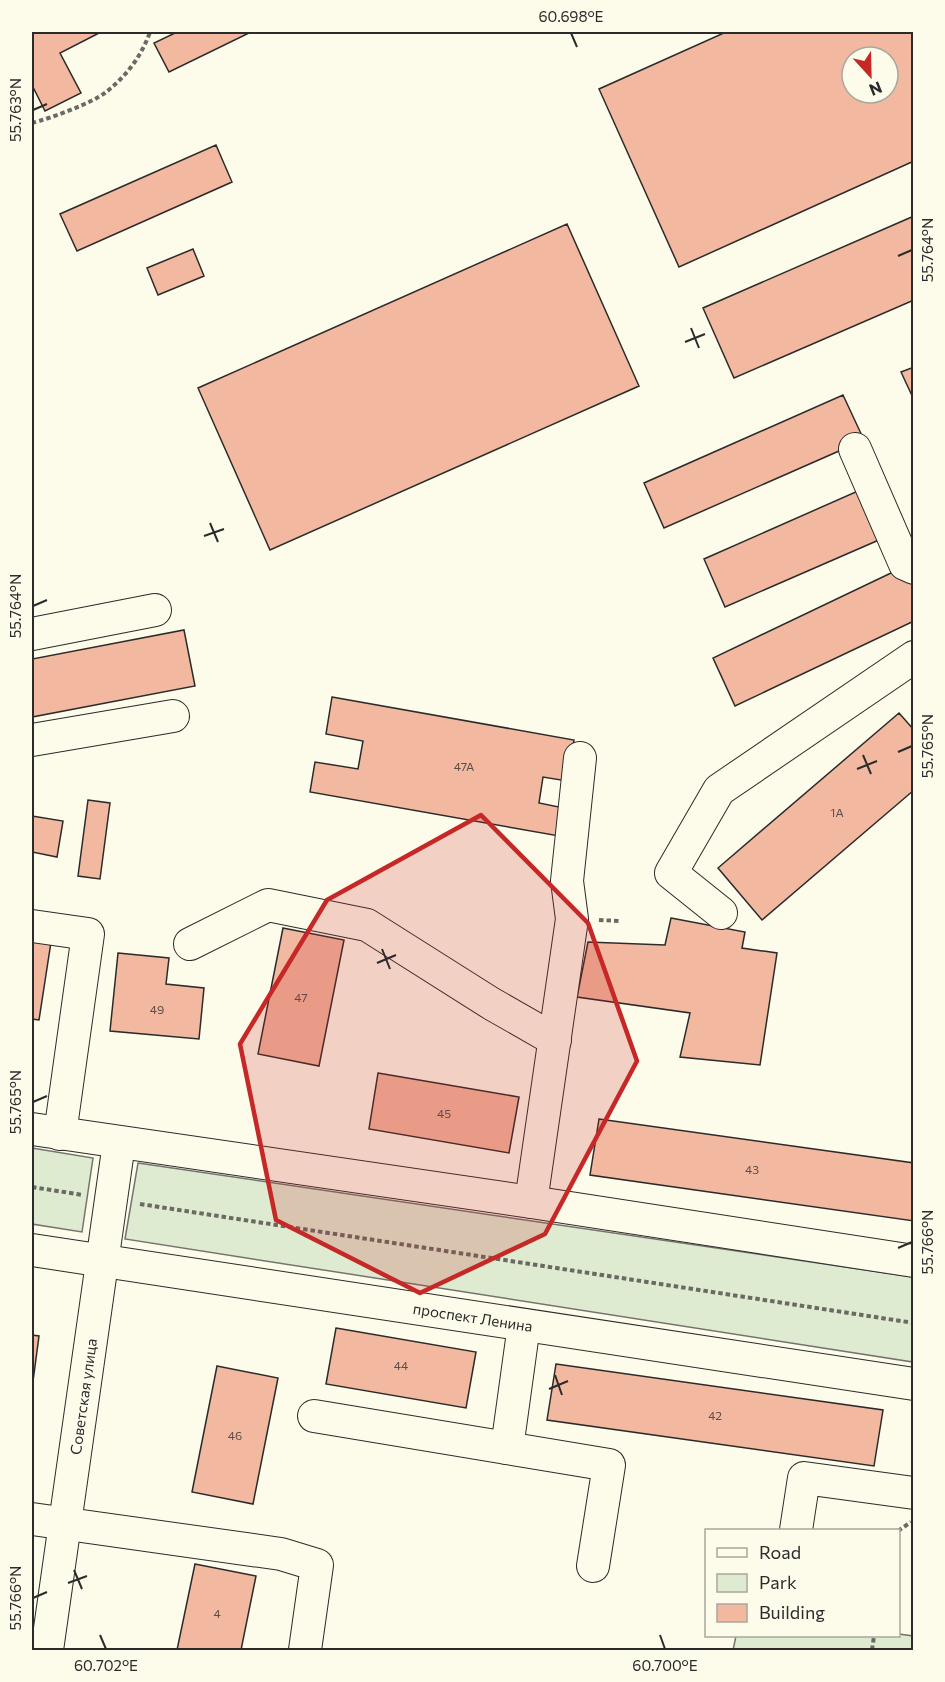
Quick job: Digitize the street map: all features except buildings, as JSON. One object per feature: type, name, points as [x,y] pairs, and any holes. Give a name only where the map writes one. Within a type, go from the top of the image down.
[{"type":"street","points":[[855,449],[905,564],[914,568]]},
{"type":"street","points":[[32,634],[155,610]]},
{"type":"street","points":[[721,913],[671,873],[719,790],[914,657]]},
{"type":"street","points":[[32,740],[173,716]]},
{"type":"street","points":[[531,1202],[572,919],[567,881],[580,758]]},
{"type":"street","points":[[190,944],[268,905],[367,925],[492,1004],[555,1040]]},
{"type":"street","points":[[32,926],[88,934],[46,1132],[531,1202],[914,1261]]},
{"type":"street","name":"Советская улица","points":[[47,1650],[119,1143]]},
{"type":"street","name":"проспект Ленина","points":[[32,1250],[914,1384]]},
{"type":"street","points":[[507,1448],[524,1325]]},
{"type":"street","points":[[314,1416],[609,1465],[593,1566]]},
{"type":"street","points":[[796,1529],[804,1478],[914,1493]]},
{"type":"street","points":[[32,1519],[281,1554],[317,1565],[305,1650]]},
{"type":"path","points":[[32,123],[47,120],[105,93],[144,50],[150,32]]},
{"type":"path","points":[[32,1187],[914,1323]]},
{"type":"path","points":[[900,1530],[914,1519]]},
{"type":"highlighted area","points":[[481,815],[588,923],[637,1061],[545,1234],[420,1293],[276,1220],[240,1044],[327,900]]},
{"type":"green space","points":[[32,1148],[93,1158],[82,1232],[32,1224]]},
{"type":"green space","points":[[138,1163],[913,1277],[913,1362],[125,1239]]},
{"type":"green space","points":[[900,1634],[913,1636],[913,1650],[733,1650],[736,1637],[900,1637]]}]
